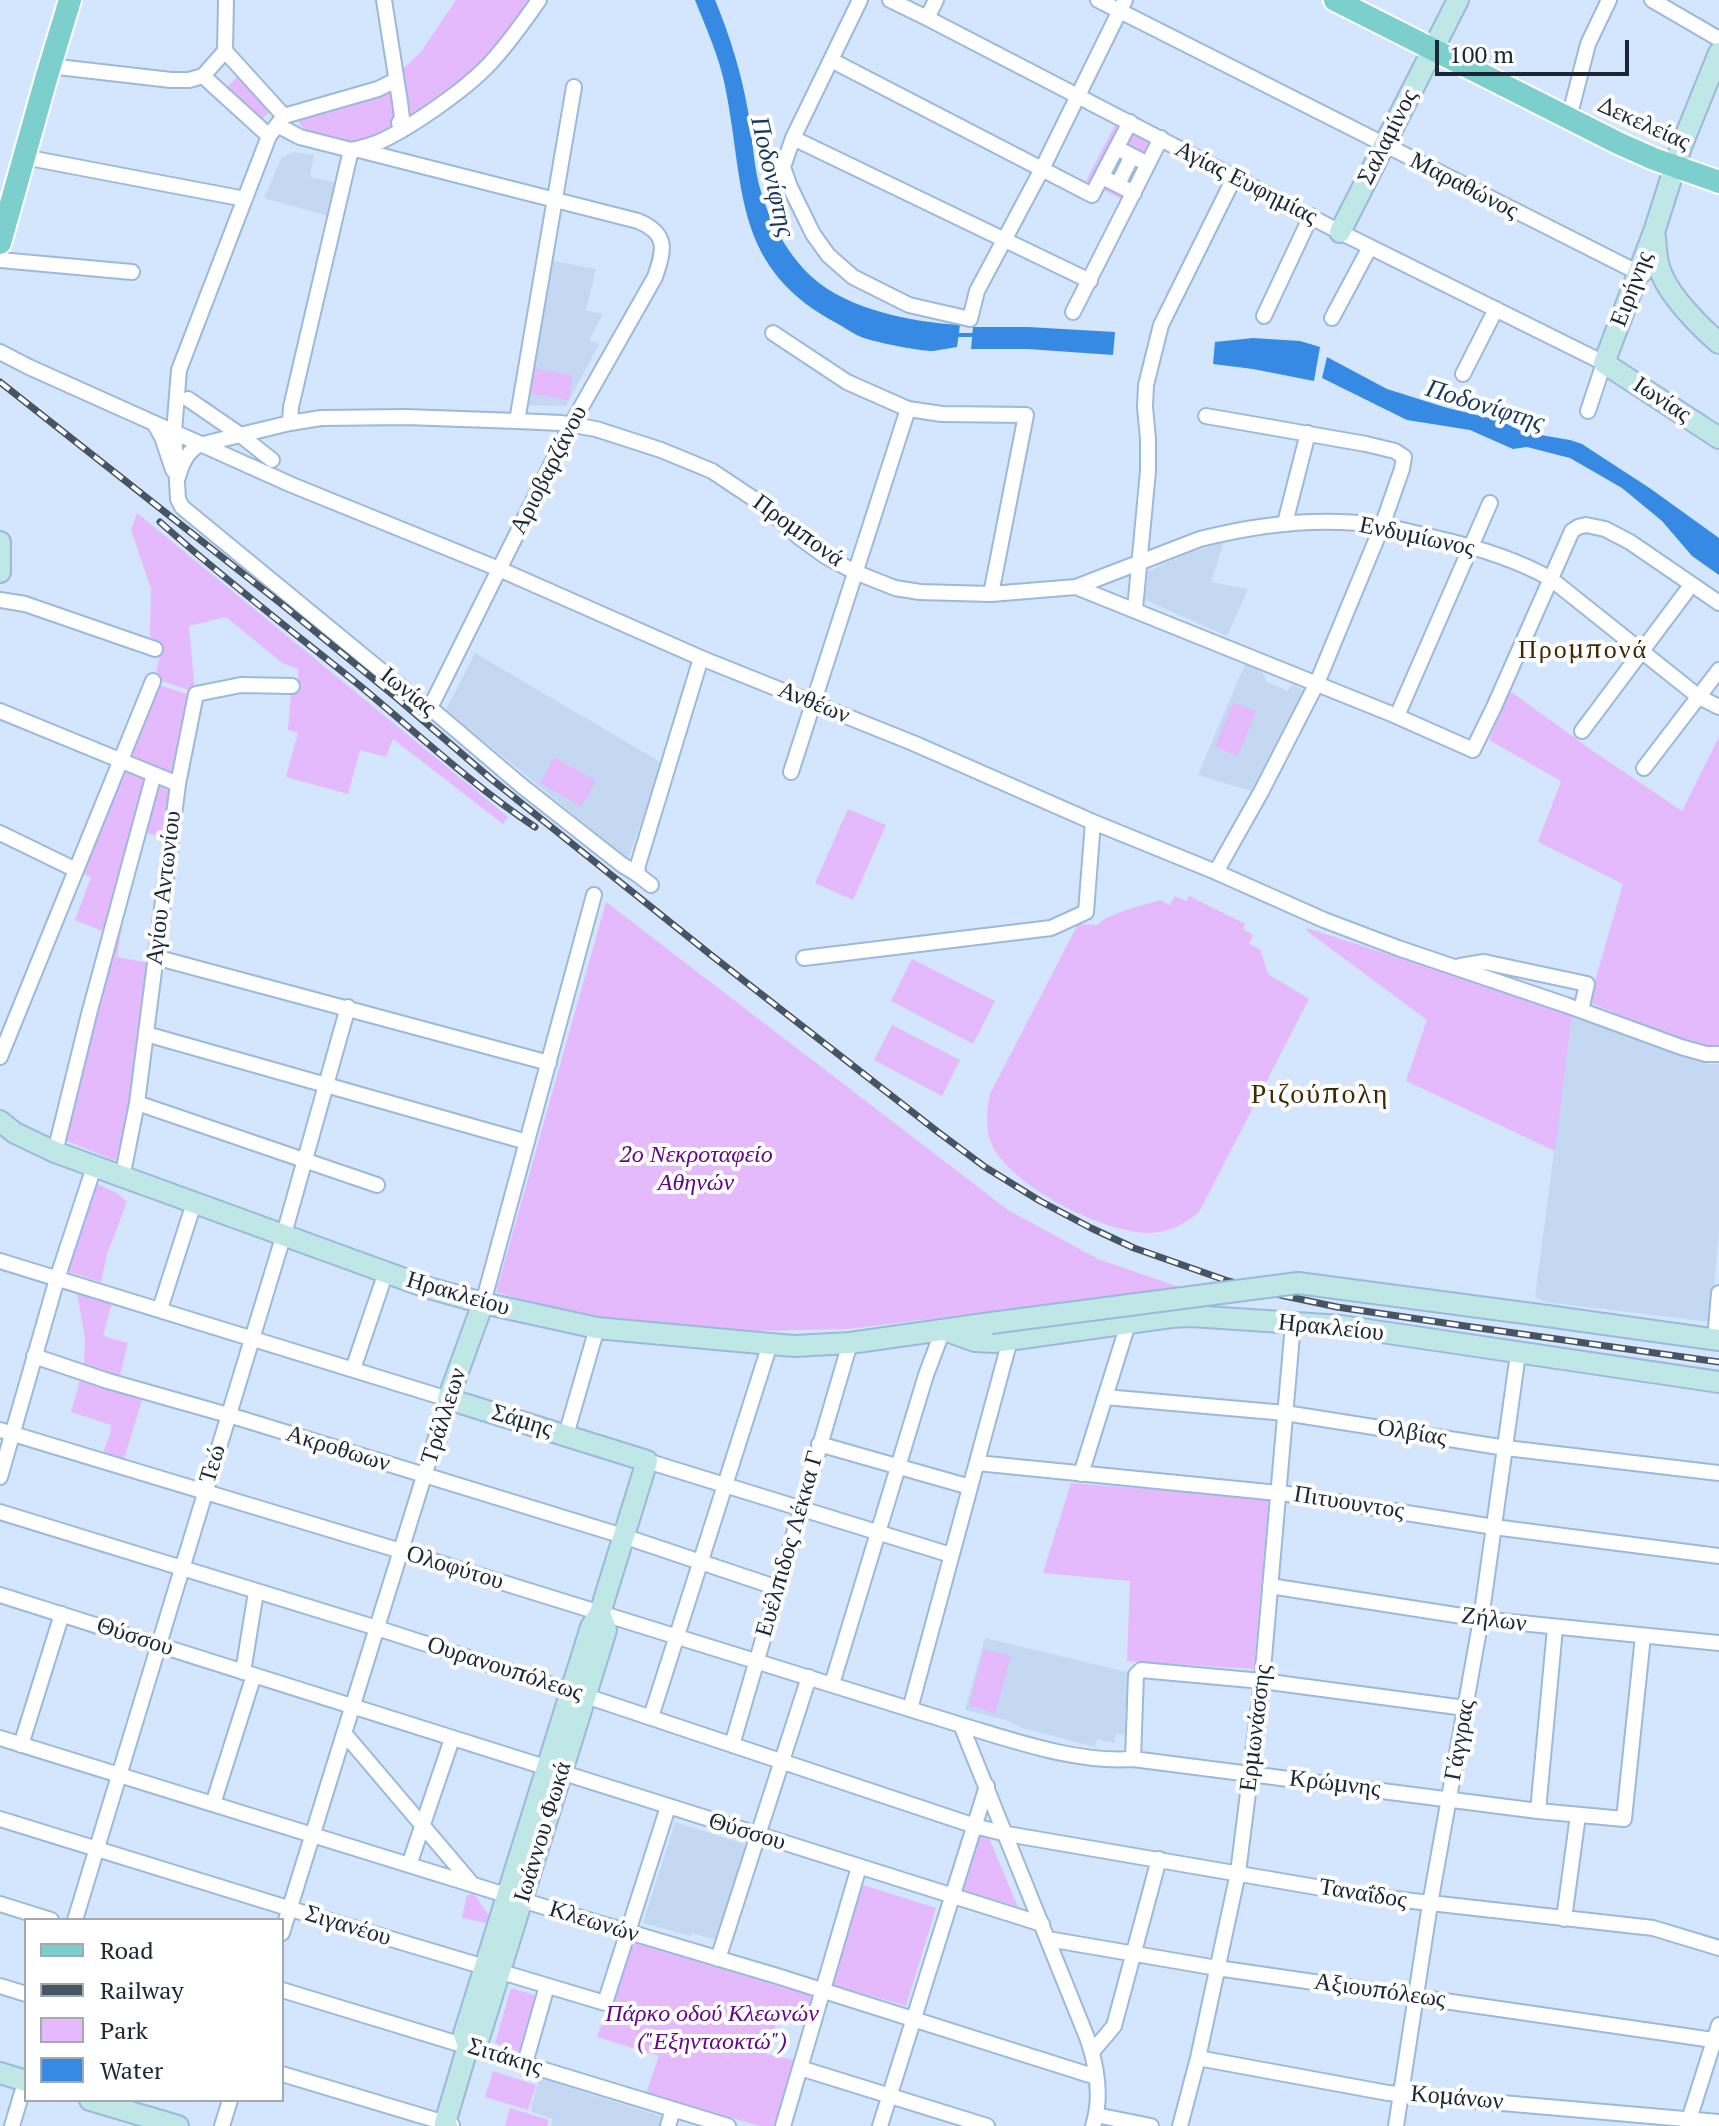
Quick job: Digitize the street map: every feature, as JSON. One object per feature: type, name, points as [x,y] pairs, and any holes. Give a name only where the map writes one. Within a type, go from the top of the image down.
[{"type":"main road","points":[[0,243],[4,216],[70,0]]},
{"type":"main road","name":"Δεκελείας","points":[[1335,0],[1618,143],[1719,182]]},
{"type":"street","points":[[226,0],[225,51],[277,126]]},
{"type":"street","points":[[384,0],[402,118],[399,123],[405,127]]},
{"type":"street","points":[[353,150],[379,142],[451,96],[485,68],[539,0]]},
{"type":"street","points":[[860,0],[793,138],[783,167],[813,234],[828,255],[853,277],[909,305],[970,319],[977,291],[1006,240],[1122,6]]},
{"type":"street","name":"Αγίας Ευφημίας","points":[[890,0],[1340,232],[1604,363]]},
{"type":"street","points":[[927,18],[936,0]]},
{"type":"street","name":"Μαραθώνος","points":[[1098,0],[1122,6],[1385,146],[1639,273],[1662,276]]},
{"type":"street","name":"Σαλαμίνος","points":[[1340,232],[1458,0]]},
{"type":"street","points":[[1569,118],[1588,44],[1609,0]]},
{"type":"street","points":[[1652,0],[1719,39]]},
{"type":"street","points":[[49,66],[189,80],[203,76],[225,51]]},
{"type":"street","name":"Ειρήνης","points":[[1588,411],[1719,53]]},
{"type":"street","points":[[831,60],[1092,195],[1130,122]]},
{"type":"street","points":[[203,76],[277,126],[300,137],[556,199]]},
{"type":"street","points":[[178,477],[174,432],[179,370],[245,199],[277,126],[396,80]]},
{"type":"street","points":[[517,421],[574,87]]},
{"type":"street","points":[[793,138],[1090,281]]},
{"type":"street","points":[[1073,312],[1161,138]]},
{"type":"street","points":[[1117,148],[1148,164]]},
{"type":"street","points":[[272,460],[269,446],[272,431],[283,424],[291,407],[353,150]]},
{"type":"street","points":[[1118,184],[1132,156]]},
{"type":"street","points":[[24,157],[245,199]]},
{"type":"street","points":[[1135,609],[1148,471],[1146,385],[1152,359],[1161,325],[1235,176]]},
{"type":"street","points":[[1102,177],[1134,193]]},
{"type":"street","name":"Αριοβαρζάνου","points":[[428,706],[434,700],[571,425],[655,277],[661,257],[662,242],[650,226],[556,199]]},
{"type":"street","points":[[1264,316],[1311,216]]},
{"type":"street","points":[[1655,229],[1656,254],[1662,276],[1693,318],[1719,343]]},
{"type":"street","points":[[1332,318],[1370,247]]},
{"type":"street","points":[[0,260],[132,272]]},
{"type":"street","points":[[1463,374],[1496,309]]},
{"type":"street","points":[[773,333],[847,382],[908,409],[942,414],[1026,415],[991,594]]},
{"type":"street","points":[[0,352],[174,432]]},
{"type":"street","name":"Ιωνίας","points":[[1604,363],[1719,438]]},
{"type":"street","points":[[179,370],[188,399],[272,460],[292,485]]},
{"type":"street","points":[[174,432],[188,399]]},
{"type":"street","points":[[791,772],[908,409]]},
{"type":"street","points":[[1206,416],[1395,451],[1404,457],[1382,526],[1317,683],[1216,872]]},
{"type":"street","name":"Προμπονά","points":[[199,445],[321,418],[517,421],[596,429],[712,471],[760,503],[825,556],[895,588],[920,592],[991,594],[1076,587],[1317,683],[1473,750],[1551,579]]},
{"type":"street","points":[[154,423],[162,437],[170,466],[178,477]]},
{"type":"street","name":"Ανθέων","points":[[174,432],[292,485],[499,569],[701,658],[913,743],[1339,925],[1681,1047],[1719,1054]]},
{"type":"street","points":[[1285,523],[1308,433]]},
{"type":"street","points":[[178,477],[191,449],[199,445]]},
{"type":"street","name":"Ιωνίας","points":[[178,477],[178,499],[182,507],[522,786],[651,885]]},
{"type":"street","points":[[1397,716],[1490,503]]},
{"type":"street","name":"Ενδυμίωνος","points":[[1076,587],[1219,534],[1285,523],[1382,526],[1472,547],[1507,558],[1551,579],[1699,697],[1719,707]]},
{"type":"street","points":[[1551,579],[1572,531],[1586,525],[1605,529],[1630,542],[1719,603]]},
{"type":"street","points":[[0,542],[0,572]]},
{"type":"street","points":[[1582,731],[1686,592]]},
{"type":"street","points":[[0,600],[25,604],[155,649]]},
{"type":"street","points":[[637,874],[701,658]]},
{"type":"street","points":[[1644,768],[1719,670]]},
{"type":"street","points":[[0,1057],[153,681]]},
{"type":"street","name":"Αγίου Αντωνίου","points":[[122,1178],[137,1103],[178,784],[196,694],[241,685],[292,686]]},
{"type":"street","points":[[0,711],[178,784]]},
{"type":"street","points":[[55,1152],[154,774]]},
{"type":"street","points":[[804,958],[1051,928],[1086,912],[1093,822]]},
{"type":"street","points":[[0,833],[76,870]]},
{"type":"street","name":"Τράλλεων","points":[[284,1926],[448,1399],[483,1303],[594,895]]},
{"type":"street","points":[[155,957],[549,1063]]},
{"type":"street","name":"Ανθέων","points":[[1456,967],[1484,962],[1587,984],[1581,1010]]},
{"type":"street","points":[[1529,992],[1534,973]]},
{"type":"street","name":"Τεώ","points":[[76,1918],[284,1234],[348,1007]]},
{"type":"street","points":[[146,1034],[527,1142]]},
{"type":"street","points":[[137,1103],[377,1185]]},
{"type":"street","name":"Ηρακλείου","points":[[0,1121],[15,1133],[55,1152],[386,1272],[483,1303],[597,1328],[795,1346],[850,1343],[1298,1283],[1717,1340]]},
{"type":"street","points":[[0,1477],[7,1432],[94,1167]]},
{"type":"street","points":[[160,1309],[194,1203]]},
{"type":"street","name":"Σάμης","points":[[0,1261],[951,1555]]},
{"type":"street","points":[[353,1369],[386,1272]]},
{"type":"street","points":[[1717,1340],[1719,1293]]},
{"type":"street","name":"Ηρακλείου","points":[[943,1330],[975,1341],[994,1342],[1181,1316],[1341,1326],[1719,1382]]},
{"type":"street","points":[[1081,1474],[1128,1324]]},
{"type":"street","name":"Ερμωνάσσης","points":[[1180,2126],[1238,1873],[1262,1681],[1293,1324]]},
{"type":"street","points":[[566,1435],[597,1328]]},
{"type":"street","points":[[832,1684],[926,1375],[943,1330]]},
{"type":"street","points":[[910,1709],[1010,1340]]},
{"type":"street","name":"Ευέλπιδος Λέκκα Γ","points":[[732,1745],[850,1343]]},
{"type":"street","points":[[651,1717],[770,1344]]},
{"type":"street","name":"Γάγγρας","points":[[1396,2126],[1430,1904],[1481,1619],[1518,1354]]},
{"type":"street","name":"Ακροθωων","points":[[34,1356],[623,1536],[778,1588]]},
{"type":"street","name":"Ολβίας","points":[[1105,1397],[1285,1413],[1506,1448],[1719,1473]]},
{"type":"street","name":"Ολοφύτου","points":[[7,1432],[910,1709]]},
{"type":"street","points":[[819,1444],[970,1487]]},
{"type":"street","name":"Ιωάννου Φωκά","points":[[447,2125],[468,2046],[479,2038],[492,1969],[578,1693],[591,1627],[600,1613],[647,1461]]},
{"type":"street","name":"Πιτυουντος","points":[[977,1463],[1278,1492],[1494,1527],[1719,1556]]},
{"type":"street","name":"Ουρανουπόλεως","points":[[0,1512],[377,1628],[974,1826],[1007,1834]]},
{"type":"street","name":"Ζήλων","points":[[1270,1586],[1481,1619],[1719,1643]]},
{"type":"street","points":[[213,1804],[248,1673],[256,1592]]},
{"type":"street","name":"Θύσσου","points":[[0,1595],[1042,1924]]},
{"type":"street","points":[[21,1745],[62,1614]]},
{"type":"street","points":[[1538,1811],[1555,1628]]},
{"type":"street","name":"Κρώμνης","points":[[910,1709],[1020,1742],[1105,1761],[1133,1759],[1538,1811],[1624,1819],[1643,1636]]},
{"type":"street","points":[[1133,1759],[1136,1675],[1141,1670],[1262,1681],[1465,1708]]},
{"type":"street","points":[[718,1959],[809,1677]]},
{"type":"street","points":[[961,1725],[1092,2052],[1098,2095],[1094,2121],[1151,2126]]},
{"type":"street","points":[[344,1733],[473,1885]]},
{"type":"street","name":"Κλεωνών","points":[[0,1738],[1096,2077]]},
{"type":"street","points":[[409,1865],[452,1739]]},
{"type":"street","points":[[880,2126],[987,1786]]},
{"type":"street","points":[[627,1932],[668,1807]]},
{"type":"street","points":[[1564,1919],[1578,1815]]},
{"type":"street","name":"Σιγανέου","points":[[0,1819],[605,2003],[627,1932]]},
{"type":"street","name":"Ταναΐδος","points":[[1007,1834],[1368,1896],[1653,1928],[1718,1943]]},
{"type":"street","points":[[1092,2052],[1114,2026],[1159,1859]]},
{"type":"street","points":[[783,2126],[859,1867]]},
{"type":"street","points":[[0,1904],[45,1918]]},
{"type":"street","name":"Αξιουπόλεως","points":[[1048,1939],[1217,1968],[1713,2040]]},
{"type":"street","points":[[0,1986],[24,1993]]},
{"type":"street","points":[[525,2063],[547,1986]]},
{"type":"street","name":"Σιτάκης","points":[[284,1991],[728,2126]]},
{"type":"street","points":[[1688,2122],[1719,2025]]},
{"type":"street","name":"Κομάνων","points":[[1198,2058],[1403,2094],[1688,2122],[1719,2122]]},
{"type":"street","points":[[800,2068],[987,2126]]},
{"type":"street","points":[[0,2073],[24,2079]]},
{"type":"street","points":[[284,2075],[447,2125]]},
{"type":"street","points":[[12,2126],[24,2087]]},
{"type":"street","points":[[94,2102],[123,2118],[178,2126]]},
{"type":"street","points":[[222,2126],[229,2102]]},
{"type":"street","points":[[668,2126],[673,2109]]},
{"type":"shaded area","points":[[294,152],[314,155],[310,177],[341,184],[333,217],[264,198],[282,157]]},
{"type":"shaded area","points":[[548,260],[596,269],[586,310],[603,314],[589,340],[599,344],[566,406],[525,405],[540,315],[544,313],[542,300]]},
{"type":"shaded area","points":[[1224,542],[1211,582],[1248,589],[1227,636],[1145,600],[1148,571]]},
{"type":"shaded area","points":[[475,653],[662,763],[628,859],[446,710]]},
{"type":"shaded area","points":[[1245,664],[1262,671],[1267,682],[1288,691],[1292,685],[1306,691],[1257,793],[1198,775]]},
{"type":"shaded area","points":[[1572,1014],[1709,1064],[1719,1064],[1719,1231],[1711,1322],[1545,1302],[1535,1297]]},
{"type":"shaded area","points":[[985,1638],[1127,1672],[1125,1735],[1116,1734],[1115,1743],[1097,1739],[1095,1747],[965,1710]]},
{"type":"shaded area","points":[[675,1822],[748,1845],[718,1940],[643,1923]]},
{"type":"shaded area","points":[[539,2078],[663,2117],[660,2126],[551,2126],[553,2119],[532,2112],[531,2108]]},
{"type":"green space","points":[[456,0],[530,0],[494,50],[451,87],[390,129],[362,141],[353,141],[316,134],[301,125],[297,117],[371,92],[404,68],[421,52]]},
{"type":"green space","points":[[238,76],[271,110],[259,122],[224,90]]},
{"type":"green space","points":[[1115,125],[1152,143],[1123,200],[1086,181]]},
{"type":"green space","points":[[532,368],[573,375],[569,400],[528,393]]},
{"type":"green space","points":[[137,513],[508,817],[503,824],[393,739],[386,757],[360,750],[348,794],[286,777],[298,733],[288,730],[291,692],[299,693],[298,669],[282,663],[226,617],[189,626],[195,692],[155,679],[159,658],[150,634],[151,589],[131,530]]},
{"type":"green space","points":[[156,684],[190,695],[178,775],[128,757]]},
{"type":"green space","points":[[1510,691],[1682,811],[1719,737],[1719,1047],[1703,1050],[1589,1002],[1623,884],[1538,842],[1561,781],[1489,740]]},
{"type":"green space","points":[[1233,702],[1256,711],[1238,756],[1215,747]]},
{"type":"green space","points":[[554,757],[596,781],[581,807],[540,783]]},
{"type":"green space","points":[[123,770],[172,791],[166,839],[144,832],[118,925],[122,926],[117,957],[149,963],[124,1153],[121,1159],[114,1160],[67,1141],[58,1132],[105,932],[75,920],[91,877],[82,873]]},
{"type":"green space","points":[[848,809],[886,825],[853,900],[815,883]]},
{"type":"green space","points":[[1175,896],[1186,901],[1189,896],[1245,924],[1243,929],[1253,935],[1249,944],[1260,949],[1268,974],[1309,999],[1199,1212],[1176,1227],[1162,1231],[1129,1231],[1083,1216],[1059,1204],[1017,1175],[991,1143],[987,1113],[990,1094],[1078,924],[1097,925],[1126,910],[1160,900],[1170,905]]},
{"type":"green space","name":"2ο Νεκροταφείο Αθηνών","points":[[606,902],[1008,1210],[1098,1259],[1182,1288],[848,1329],[758,1331],[596,1321],[496,1292]]},
{"type":"green space","points":[[1307,928],[1572,1014],[1555,1151],[1406,1081],[1427,1020]]},
{"type":"green space","points":[[912,959],[995,1001],[973,1044],[891,1001]]},
{"type":"green space","points":[[892,1025],[960,1060],[942,1096],[874,1060]]},
{"type":"green space","points":[[97,1184],[117,1193],[127,1202],[107,1254],[101,1282],[68,1272]]},
{"type":"green space","points":[[77,1293],[112,1303],[103,1336],[128,1343],[120,1376],[84,1365],[85,1338]]},
{"type":"green space","points":[[80,1380],[142,1400],[124,1459],[103,1453],[111,1425],[71,1412]]},
{"type":"green space","points":[[1071,1483],[1269,1498],[1254,1669],[1127,1661],[1130,1581],[1043,1573]]},
{"type":"green space","points":[[984,1649],[1011,1656],[995,1713],[969,1705]]},
{"type":"green space","points":[[980,1835],[989,1838],[1018,1907],[963,1890]]},
{"type":"green space","points":[[860,1884],[936,1908],[906,2006],[831,1984]]},
{"type":"green space","points":[[474,1894],[489,1916],[486,1923],[462,1918],[467,1895]]},
{"type":"green space","name":"Πάρκο οδού Κλεωνών (\"Εξηνταοκτώ\")","points":[[631,1942],[812,1996],[802,2024],[778,2018],[767,2054],[793,2060],[775,2126],[760,2126],[646,2093],[659,2056],[597,2037]]},
{"type":"green space","points":[[511,1988],[544,1998],[528,2055],[495,2043]]},
{"type":"green space","points":[[493,2071],[536,2085],[528,2110],[485,2097]]},
{"type":"green space","points":[[510,2108],[549,2120],[547,2126],[505,2126]]},
{"type":"water","points":[[695,0],[715,0],[742,82],[762,195],[788,249],[812,277],[862,306],[922,321],[960,325],[957,347],[926,351],[861,337],[805,303],[779,278],[761,252],[750,223],[722,75]]},
{"type":"water","points":[[973,327],[1115,332],[1113,355],[1028,349],[971,349]]},
{"type":"water","points":[[1253,338],[1300,341],[1320,347],[1314,381],[1213,364],[1215,342]]},
{"type":"water","points":[[1327,357],[1387,389],[1501,421],[1523,432],[1582,444],[1719,538],[1719,575],[1692,556],[1662,521],[1622,488],[1570,458],[1527,447],[1513,449],[1470,430],[1407,420],[1322,378]]},
{"type":"waterway","name":"Ποδονίφτης","points":[[957,335],[976,335]]},
{"type":"railway","points":[[0,382],[284,606],[490,778],[711,955],[938,1132],[985,1167],[1040,1201],[1134,1248],[1228,1281],[1285,1296],[1337,1307],[1719,1362]]},
{"type":"railway","points":[[160,522],[467,776],[535,827]]},
{"type":"district","name":"Προμπονά","points":[[1583,651]]},
{"type":"district","name":"Ριζούπολη","points":[[1320,1095]]}]
